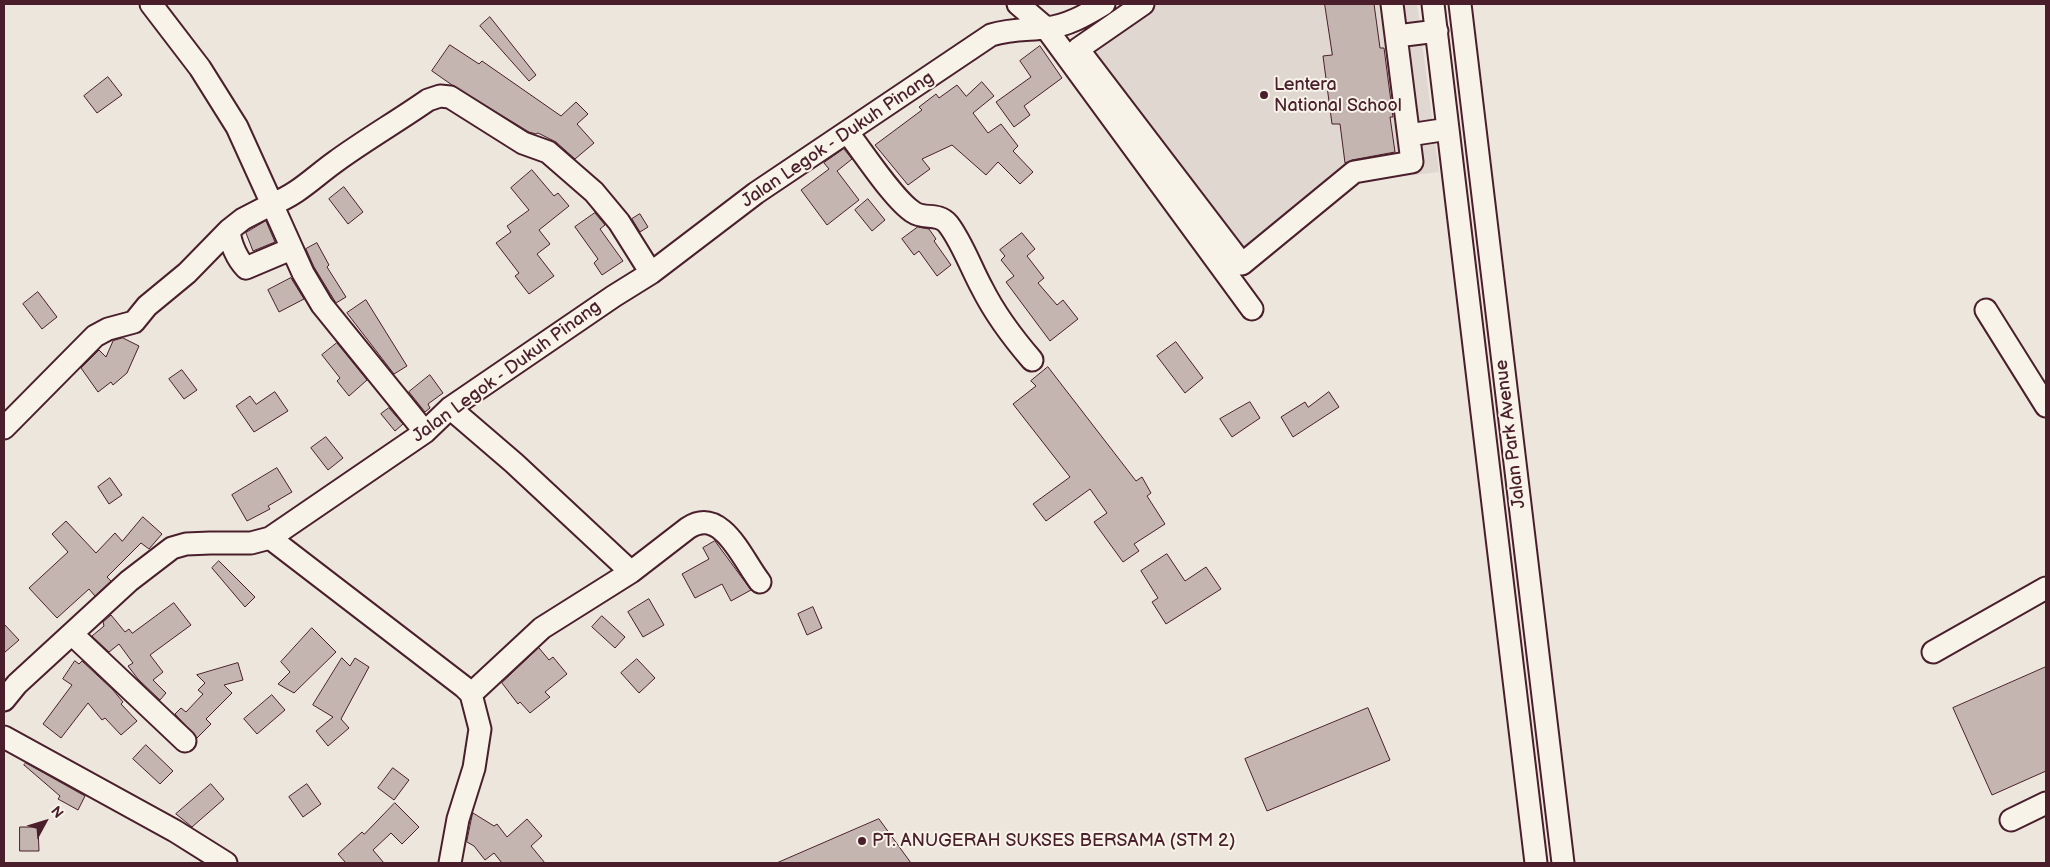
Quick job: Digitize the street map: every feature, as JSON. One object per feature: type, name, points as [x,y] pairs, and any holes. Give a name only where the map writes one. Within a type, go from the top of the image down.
[{"type":"street","points":[[150,4],[200,68],[237,127],[291,249],[322,305],[425,432]]},
{"type":"street","points":[[1018,4],[1046,28],[1252,310]]},
{"type":"street","name":"Jalan Legok - Dukuh Pinang","points":[[4,700],[18,684],[129,581],[172,548],[202,543],[251,543],[270,538],[425,432],[450,408],[614,296],[651,273],[756,193],[848,133],[991,35],[1009,29],[1046,28],[1072,22],[1104,4]]},
{"type":"street","points":[[1143,4],[1078,49],[1242,264],[1354,172],[1412,162],[1392,4]]},
{"type":"street","name":"Jalan Park Avenue","points":[[1433,4],[1536,863]]},
{"type":"street","name":"Jalan Park Avenue","points":[[1460,4],[1563,863]]},
{"type":"street","points":[[1396,36],[1437,31]]},
{"type":"street","points":[[4,428],[95,336],[108,329],[134,322],[147,306],[187,273],[242,219],[294,193],[336,161],[428,100],[440,96],[450,96],[524,143],[548,152],[594,192],[619,222],[651,273]]},
{"type":"street","points":[[1409,135],[1448,129]]},
{"type":"street","points":[[848,133],[882,179],[911,212],[923,216],[938,217],[948,224],[983,291],[1016,342],[1032,360]]},
{"type":"street","points":[[229,230],[230,238],[241,262],[246,268],[291,249]]},
{"type":"street","points":[[1986,310],[2046,406]]},
{"type":"street","points":[[450,408],[514,463],[631,572]]},
{"type":"street","points":[[471,694],[542,628],[631,572],[695,523],[708,521],[721,528],[760,582]]},
{"type":"street","points":[[270,538],[471,694],[480,728],[474,768],[458,819],[450,863]]},
{"type":"street","points":[[1933,652],[2046,588]]},
{"type":"street","points":[[73,634],[185,741]]},
{"type":"street","points":[[4,737],[166,827],[226,863]]},
{"type":"street","points":[[2011,820],[2046,803]]},
{"type":"shaded area","name":"Lentera National School","points":[[1137,4],[1417,4],[1439,172],[1357,182],[1240,276],[1062,45]]},
{"type":"building","points":[[1325,4],[1374,4],[1380,48],[1384,48],[1393,117],[1390,117],[1395,152],[1345,163],[1340,124],[1332,124],[1323,56],[1332,55]]},
{"type":"building","points":[[490,17],[536,75],[529,81],[480,26]]},
{"type":"building","points":[[450,45],[479,64],[482,61],[561,116],[576,102],[588,114],[577,124],[594,143],[575,159],[556,142],[538,133],[529,132],[452,85],[432,71]]},
{"type":"building","points":[[1040,46],[1062,78],[1024,106],[1030,115],[1014,127],[996,102],[1031,77],[1020,61]]},
{"type":"building","points":[[108,77],[122,95],[97,113],[84,96]]},
{"type":"building","points":[[982,82],[994,96],[973,113],[988,133],[1001,124],[1018,146],[1013,151],[1033,172],[1020,184],[998,162],[986,175],[952,145],[922,159],[930,169],[908,185],[875,145],[922,110],[919,107],[936,94],[939,98],[957,85],[966,96]]},
{"type":"building","points":[[844,149],[852,159],[837,171],[859,200],[827,225],[801,190],[829,169],[824,163]]},
{"type":"building","points":[[532,170],[554,196],[558,193],[569,206],[539,230],[550,244],[537,254],[554,276],[529,294],[515,276],[519,273],[496,243],[511,232],[507,226],[529,210],[511,188]]},
{"type":"building","points":[[344,187],[363,212],[348,224],[329,199]]},
{"type":"building","points":[[868,199],[885,220],[872,231],[855,210]]},
{"type":"building","points":[[595,213],[605,225],[600,229],[623,261],[602,275],[594,263],[598,259],[575,227]]},
{"type":"building","points":[[640,214],[648,227],[640,232],[632,219]]},
{"type":"building","points":[[266,221],[275,242],[253,251],[246,233]]},
{"type":"building","points":[[918,227],[929,229],[936,239],[934,241],[951,265],[937,276],[919,251],[914,255],[902,239]]},
{"type":"building","points":[[1022,233],[1035,249],[1027,256],[1044,278],[1038,283],[1057,305],[1063,300],[1078,319],[1050,341],[1006,282],[1014,276],[1001,260],[1005,256],[1000,250]]},
{"type":"building","points":[[317,243],[329,265],[327,267],[346,297],[336,303],[314,267],[306,249]]},
{"type":"building","points":[[291,278],[304,299],[279,312],[268,290]]},
{"type":"building","points":[[38,292],[57,317],[42,329],[23,304]]},
{"type":"building","points":[[366,300],[407,366],[394,374],[347,313]]},
{"type":"building","points":[[123,338],[139,346],[127,373],[113,385],[111,382],[98,392],[81,368],[99,350],[106,357],[113,341]]},
{"type":"building","points":[[1176,342],[1203,378],[1185,393],[1157,356]]},
{"type":"building","points":[[337,343],[367,380],[349,396],[337,381],[340,378],[322,355]]},
{"type":"building","points":[[1048,367],[1136,481],[1142,477],[1151,493],[1147,496],[1165,524],[1134,544],[1139,551],[1123,562],[1094,522],[1107,513],[1090,489],[1046,521],[1033,504],[1070,477],[1013,404],[1036,386],[1031,381]]},
{"type":"building","points":[[182,370],[197,390],[184,399],[169,379]]},
{"type":"building","points":[[430,375],[443,393],[428,404],[430,408],[425,412],[409,392]]},
{"type":"building","points":[[275,392],[288,411],[254,432],[236,406],[250,396],[256,404]]},
{"type":"building","points":[[1329,392],[1339,407],[1293,437],[1281,417],[1305,402],[1308,407]]},
{"type":"building","points":[[1250,402],[1260,418],[1232,437],[1220,419]]},
{"type":"building","points":[[389,408],[403,424],[395,431],[381,414]]},
{"type":"building","points":[[326,437],[343,458],[328,470],[311,448]]},
{"type":"building","points":[[277,468],[292,492],[268,506],[270,509],[247,521],[232,495]]},
{"type":"building","points":[[110,478],[122,495],[109,504],[98,487]]},
{"type":"building","points":[[143,517],[162,534],[149,549],[141,543],[107,577],[111,581],[95,596],[89,589],[57,618],[29,588],[68,552],[52,534],[66,521],[96,553],[115,533],[122,541]]},
{"type":"building","points":[[715,541],[751,590],[731,601],[722,584],[695,598],[682,574],[709,559],[703,548]]},
{"type":"building","points":[[1167,554],[1185,581],[1206,567],[1221,589],[1166,624],[1152,602],[1158,598],[1141,571]]},
{"type":"building","points":[[219,561],[255,597],[245,607],[212,568]]},
{"type":"building","points":[[649,599],[664,625],[643,637],[628,612]]},
{"type":"building","points":[[174,603],[191,625],[150,655],[163,672],[153,680],[166,693],[160,700],[138,679],[128,666],[133,663],[119,644],[109,652],[92,636],[104,626],[103,622],[111,615],[125,632],[129,629],[132,633]]},
{"type":"building","points":[[813,607],[822,628],[807,635],[798,614]]},
{"type":"building","points":[[602,616],[625,637],[615,648],[592,627]]},
{"type":"building","points":[[4,624],[19,640],[4,653]]},
{"type":"building","points":[[312,628],[336,652],[294,693],[278,684],[290,672],[281,662]]},
{"type":"building","points":[[539,648],[549,660],[553,657],[567,674],[545,692],[550,697],[530,713],[520,702],[518,704],[502,683]]},
{"type":"building","points":[[342,658],[350,666],[355,658],[369,667],[341,719],[349,728],[328,746],[316,731],[333,717],[313,705]]},
{"type":"building","points":[[637,659],[655,678],[639,693],[621,673]]},
{"type":"building","points":[[75,661],[79,664],[82,661],[113,690],[123,702],[121,704],[137,721],[121,735],[105,718],[102,720],[88,703],[61,738],[43,724],[72,685],[63,679]]},
{"type":"building","points":[[238,663],[243,680],[224,685],[232,693],[206,719],[211,724],[197,738],[175,714],[181,708],[186,712],[203,694],[198,690],[205,683],[197,675]]},
{"type":"building","points":[[2046,667],[2046,771],[1992,795],[1953,708]]},
{"type":"building","points":[[272,695],[285,710],[257,734],[244,719]]},
{"type":"building","points":[[1368,708],[1390,760],[1267,811],[1245,759]]},
{"type":"building","points":[[146,745],[173,771],[160,784],[133,759]]},
{"type":"building","points":[[26,763],[85,796],[78,810],[58,799],[60,796],[24,765]]},
{"type":"building","points":[[393,768],[409,780],[394,800],[378,788]]},
{"type":"building","points":[[211,784],[224,799],[192,827],[176,814]]},
{"type":"building","points":[[307,784],[321,804],[303,817],[289,797]]},
{"type":"building","points":[[395,803],[419,827],[402,844],[391,833],[373,850],[384,863],[346,863],[338,854],[362,832],[364,834]]},
{"type":"building","points":[[473,813],[494,826],[497,824],[507,837],[527,819],[542,836],[531,846],[545,863],[502,863],[494,853],[485,860],[474,846],[467,842]]},
{"type":"building","name":"PT. ANUGERAH SUKSES BERSAMA (STM 2)","points":[[879,819],[911,863],[777,863]]},
{"type":"building","points":[[20,827],[38,827],[39,851],[20,851]]},
{"type":"place","name":"Lentera National School","points":[[1264,95]]},
{"type":"place","name":"PT. ANUGERAH SUKSES BERSAMA (STM 2)","points":[[862,841]]}]
